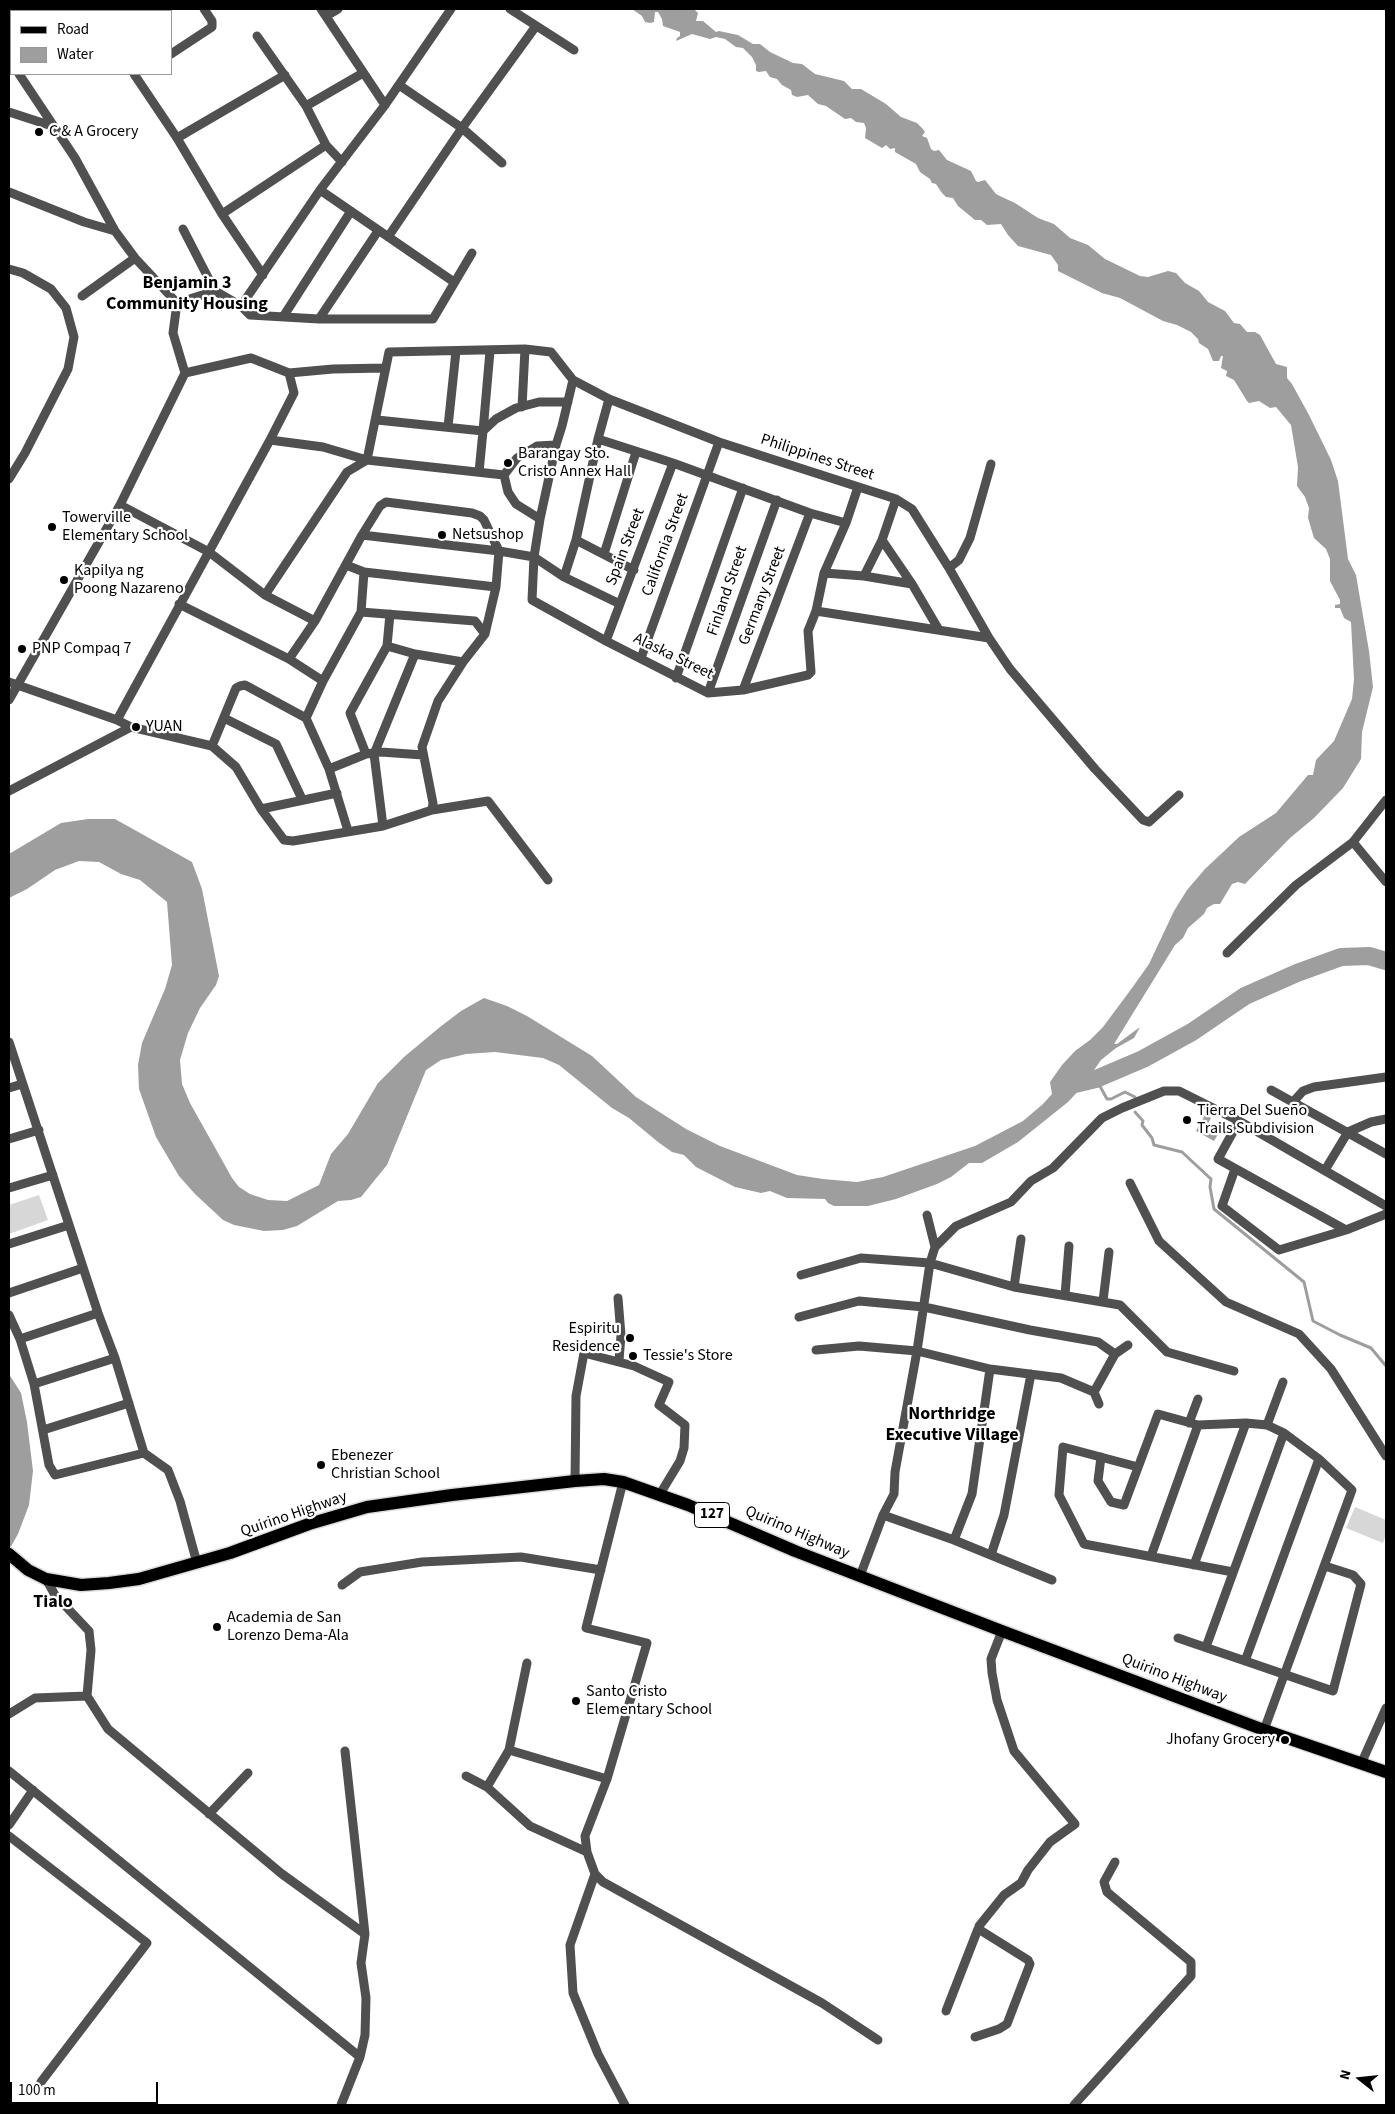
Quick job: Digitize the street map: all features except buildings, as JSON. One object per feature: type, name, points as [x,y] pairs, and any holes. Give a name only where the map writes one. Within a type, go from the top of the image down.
[{"type":"main road","name":"Quirino Highway","points":[[12,1557],[28,1570],[46,1579],[81,1585],[109,1584],[139,1579],[230,1554],[308,1524],[367,1508],[452,1495],[575,1480],[604,1479],[623,1482],[660,1494],[860,1576],[1002,1631],[1264,1730],[1386,1772]]},
{"type":"street","points":[[172,53],[212,27],[212,21],[204,9]]},
{"type":"street","points":[[338,9],[324,12],[385,105]]},
{"type":"street","points":[[241,306],[320,190],[385,105],[450,9]]},
{"type":"street","points":[[510,9],[574,50]]},
{"type":"street","points":[[388,237],[462,128],[536,26]]},
{"type":"street","points":[[257,36],[306,106],[326,145],[342,162]]},
{"type":"street","points":[[306,106],[363,73]]},
{"type":"street","points":[[9,700],[13,684],[120,505],[185,373],[174,333],[177,303],[135,258],[115,231],[75,158],[20,75]]},
{"type":"street","points":[[136,75],[222,214],[262,274]]},
{"type":"street","points":[[176,138],[285,75]]},
{"type":"street","points":[[399,85],[462,128],[502,163]]},
{"type":"street","points":[[9,112],[52,126]]},
{"type":"street","points":[[222,214],[326,145]]},
{"type":"street","points":[[320,190],[454,282]]},
{"type":"street","points":[[9,192],[84,222],[115,231]]},
{"type":"street","points":[[283,317],[351,212]]},
{"type":"street","points":[[183,229],[215,291],[241,306],[250,315],[319,319],[433,319],[472,253]]},
{"type":"street","points":[[319,319],[378,231]]},
{"type":"street","points":[[82,296],[135,258]]},
{"type":"street","points":[[9,269],[23,273],[51,289],[66,308],[74,337],[68,369],[25,453],[9,479]]},
{"type":"street","points":[[177,303],[215,291]]},
{"type":"street","points":[[522,407],[525,349]]},
{"type":"street","points":[[265,595],[347,472],[367,460],[377,420],[389,352],[525,349],[551,352],[572,380],[540,519],[534,557]]},
{"type":"street","points":[[448,427],[456,351]]},
{"type":"street","points":[[479,472],[490,351]]},
{"type":"street","points":[[185,373],[251,358],[290,373],[333,368],[385,368]]},
{"type":"street","points":[[117,720],[294,393],[290,373]]},
{"type":"street","name":"Philippines Street","points":[[572,380],[609,398],[719,442],[896,498],[912,509],[949,568],[989,638],[1016,676],[1095,769],[1144,820],[1149,822],[1180,795]]},
{"type":"street","points":[[564,577],[576,540],[609,398]]},
{"type":"street","points":[[377,420],[483,431],[496,419],[522,407],[539,402],[568,402]]},
{"type":"street","points":[[598,439],[673,463],[810,513],[846,523]]},
{"type":"street","points":[[270,440],[323,448],[367,460],[504,475]]},
{"type":"street","name":"California Street","points":[[641,658],[719,442]]},
{"type":"street","points":[[504,475],[517,458],[537,446],[556,445]]},
{"type":"street","points":[[604,554],[636,452]]},
{"type":"street","name":"Spain Street","points":[[606,641],[673,463]]},
{"type":"street","points":[[949,568],[959,560],[970,538],[991,464]]},
{"type":"street","points":[[504,475],[508,492],[516,504],[540,519]]},
{"type":"street","points":[[858,487],[846,523],[824,573],[816,611],[989,638]]},
{"type":"street","points":[[676,678],[742,488]]},
{"type":"street","points":[[864,576],[882,540],[896,498]]},
{"type":"street","name":"Finland Street","points":[[708,693],[777,500]]},
{"type":"street","points":[[289,659],[315,620],[380,506],[386,502],[393,502],[480,516],[499,551],[496,587],[485,634],[463,662],[438,701],[422,747],[433,803],[432,810]]},
{"type":"street","points":[[120,505],[209,552],[265,595],[315,620]]},
{"type":"street","name":"Germany Street","points":[[743,690],[810,513]]},
{"type":"street","points":[[362,535],[499,551],[534,557],[564,577],[620,604]]},
{"type":"street","points":[[576,540],[634,570]]},
{"type":"street","points":[[882,540],[912,584],[939,630]]},
{"type":"street","name":"Alaska Street","points":[[534,557],[532,600],[676,678],[708,693],[743,690],[808,675],[811,672],[808,631],[816,611]]},
{"type":"street","points":[[346,564],[364,572],[496,587]]},
{"type":"street","points":[[306,718],[323,681],[361,612],[364,572]]},
{"type":"street","points":[[824,573],[864,576],[912,584]]},
{"type":"street","points":[[179,604],[289,659],[323,681]]},
{"type":"street","points":[[361,612],[475,621],[485,634]]},
{"type":"street","points":[[383,826],[370,754],[350,713],[387,646],[390,614]]},
{"type":"street","points":[[387,646],[415,654],[463,662]]},
{"type":"street","points":[[370,754],[415,654]]},
{"type":"street","points":[[13,684],[117,720],[131,727],[212,746],[236,767],[261,809],[284,840],[293,841],[383,826],[432,810],[488,801],[548,880]]},
{"type":"street","points":[[212,746],[236,688],[245,685],[306,718],[329,769],[348,831]]},
{"type":"street","points":[[224,718],[276,744],[302,799]]},
{"type":"street","points":[[9,791],[131,727]]},
{"type":"street","points":[[329,769],[370,754],[381,752],[423,755]]},
{"type":"street","points":[[261,809],[337,793]]},
{"type":"street","points":[[1227,953],[1296,885],[1353,842],[1386,800]]},
{"type":"street","points":[[1353,842],[1386,882]]},
{"type":"street","points":[[9,1042],[98,1313],[115,1358],[144,1454],[168,1470],[180,1501],[197,1563]]},
{"type":"street","points":[[1293,1102],[1304,1091],[1314,1087],[1386,1077]]},
{"type":"street","points":[[9,1088],[22,1084]]},
{"type":"street","points":[[1271,1090],[1386,1154]]},
{"type":"street","points":[[860,1576],[883,1515],[894,1494],[895,1472],[918,1351],[930,1263],[935,1247],[956,1226],[1011,1202],[1031,1181],[1053,1168],[1102,1118],[1164,1092],[1179,1091],[1239,1121],[1386,1206]]},
{"type":"street","points":[[1325,1170],[1348,1132],[1386,1118]]},
{"type":"street","points":[[1239,1121],[1218,1159],[1346,1230]]},
{"type":"street","points":[[9,1139],[39,1130]]},
{"type":"street","points":[[1235,1169],[1222,1206],[1279,1250],[1346,1230],[1386,1214]]},
{"type":"street","points":[[9,1188],[53,1175]]},
{"type":"street","points":[[1130,1183],[1159,1241],[1219,1296],[1226,1302],[1298,1334],[1330,1370],[1386,1456]]},
{"type":"street","points":[[927,1215],[935,1247]]},
{"type":"street","points":[[9,1244],[69,1225]]},
{"type":"street","points":[[1014,1287],[1021,1239]]},
{"type":"street","points":[[1065,1295],[1069,1246]]},
{"type":"street","points":[[1103,1302],[1109,1252]]},
{"type":"street","points":[[802,1275],[861,1258],[930,1263],[1014,1287],[1120,1304],[1167,1352],[1234,1371]]},
{"type":"street","points":[[9,1293],[83,1268]]},
{"type":"street","points":[[618,1298],[621,1335],[619,1361]]},
{"type":"street","points":[[799,1317],[859,1301],[924,1307],[1030,1330],[1098,1342],[1115,1354]]},
{"type":"street","points":[[20,1339],[98,1313]]},
{"type":"street","points":[[9,1315],[20,1339],[34,1384],[49,1465],[55,1475],[144,1454]]},
{"type":"street","points":[[1094,1392],[1115,1354],[1128,1345]]},
{"type":"street","points":[[816,1350],[859,1346],[918,1351],[990,1369],[1061,1378],[1094,1392],[1099,1404]]},
{"type":"street","points":[[575,1480],[576,1396],[584,1352],[641,1368],[670,1382],[659,1405],[685,1426],[684,1448],[680,1461],[660,1494]]},
{"type":"street","points":[[34,1384],[115,1358]]},
{"type":"street","points":[[954,1540],[972,1494],[990,1369]]},
{"type":"street","points":[[991,1555],[1004,1515],[1030,1374]]},
{"type":"street","points":[[1267,1424],[1283,1382]]},
{"type":"street","points":[[1151,1556],[1194,1424],[1198,1399]]},
{"type":"street","points":[[43,1430],[129,1403]]},
{"type":"street","points":[[1101,1457],[1098,1480],[1111,1502],[1124,1504],[1158,1414],[1194,1424],[1267,1424],[1284,1432],[1319,1459],[1352,1490],[1264,1730]]},
{"type":"street","points":[[1194,1565],[1246,1423]]},
{"type":"street","points":[[1206,1647],[1284,1432]]},
{"type":"street","points":[[1138,1466],[1063,1447],[1059,1495],[1084,1544],[1233,1572]]},
{"type":"street","points":[[1245,1661],[1319,1459]]},
{"type":"street","points":[[623,1482],[586,1628],[647,1643],[607,1779],[585,1836],[587,1852],[595,1874],[604,1882],[822,2003],[878,2040]]},
{"type":"street","points":[[883,1515],[954,1540],[1052,1580]]},
{"type":"street","points":[[342,1585],[360,1572],[422,1562],[521,1557],[601,1570]]},
{"type":"street","points":[[1178,1638],[1333,1691],[1361,1584],[1352,1575],[1324,1566]]},
{"type":"street","points":[[46,1579],[55,1595],[89,1630],[90,1650],[87,1696],[108,1729],[282,1874],[365,1934]]},
{"type":"street","points":[[946,2011],[978,1929],[1004,1895],[1021,1882],[1050,1842],[1075,1824],[1014,1750],[998,1700],[992,1672],[991,1660],[1002,1631]]},
{"type":"street","points":[[487,1787],[509,1750],[527,1663]]},
{"type":"street","points":[[9,1714],[35,1698],[87,1696]]},
{"type":"street","points":[[1361,1764],[1386,1708]]},
{"type":"street","points":[[509,1750],[607,1779]]},
{"type":"street","points":[[341,2105],[360,2057],[365,2035],[366,1998],[361,1963],[365,1934],[345,1751]]},
{"type":"street","points":[[9,1770],[360,2057]]},
{"type":"street","points":[[208,1814],[248,1773]]},
{"type":"street","points":[[466,1776],[487,1787],[530,1826],[587,1852]]},
{"type":"street","points":[[9,1825],[33,1790]]},
{"type":"street","points":[[9,1836],[147,1942],[41,2082]]},
{"type":"street","points":[[1074,2105],[1191,1976],[1191,1962],[1106,1892],[1104,1882],[1115,1862]]},
{"type":"street","points":[[595,1874],[570,1945],[573,1993],[598,2054],[625,2105]]},
{"type":"street","points":[[975,2037],[999,2029],[1007,2024],[1030,1964],[1028,1960],[978,1929]]},
{"type":"shaded area","points":[[39,1195],[48,1220],[9,1234],[9,1205]]},
{"type":"shaded area","points":[[1355,1507],[1386,1520],[1386,1535],[1383,1543],[1346,1528]]},
{"type":"water","points":[[632,9],[694,9],[698,13],[696,21],[703,21],[716,32],[738,35],[753,44],[760,44],[770,52],[793,63],[802,64],[815,74],[844,81],[852,89],[861,89],[886,104],[901,117],[917,123],[925,132],[922,136],[927,138],[931,149],[934,151],[939,150],[947,160],[971,171],[976,181],[985,180],[996,194],[1015,203],[1038,218],[1054,224],[1070,238],[1088,245],[1105,259],[1140,276],[1148,277],[1168,271],[1176,273],[1185,283],[1199,291],[1208,302],[1225,311],[1234,323],[1240,324],[1247,332],[1255,332],[1260,335],[1276,364],[1287,367],[1287,378],[1309,415],[1331,460],[1338,481],[1348,559],[1356,575],[1373,687],[1362,732],[1361,759],[1343,788],[1314,818],[1290,838],[1245,884],[1238,882],[1232,884],[1220,904],[1214,904],[1207,908],[1204,914],[1188,928],[1183,938],[1175,945],[1114,1044],[1117,1044],[1140,1027],[1134,1038],[1116,1048],[1101,1060],[1083,1086],[1068,1102],[1018,1142],[982,1163],[969,1163],[951,1177],[937,1184],[896,1199],[868,1206],[834,1206],[825,1199],[787,1198],[770,1191],[761,1193],[735,1187],[696,1167],[684,1155],[672,1152],[629,1118],[612,1108],[559,1065],[543,1058],[495,1052],[466,1054],[441,1060],[426,1070],[387,1165],[361,1197],[338,1201],[297,1226],[283,1230],[264,1231],[234,1225],[223,1220],[179,1176],[156,1137],[139,1089],[138,1065],[142,1043],[165,989],[172,965],[167,902],[140,880],[121,874],[99,862],[79,861],[55,870],[27,889],[9,898],[9,854],[61,823],[88,819],[115,819],[192,862],[202,889],[219,976],[216,985],[200,1008],[188,1033],[180,1060],[182,1084],[190,1103],[232,1178],[239,1187],[250,1194],[268,1200],[287,1201],[319,1185],[331,1154],[348,1134],[378,1083],[404,1057],[440,1027],[461,1011],[484,998],[507,1006],[527,1016],[592,1056],[636,1097],[686,1129],[720,1146],[797,1175],[857,1182],[883,1177],[975,1146],[1023,1121],[1043,1104],[1052,1094],[1050,1082],[1062,1065],[1103,1027],[1149,964],[1174,911],[1187,890],[1205,869],[1239,837],[1276,813],[1308,775],[1313,775],[1316,760],[1334,741],[1352,699],[1354,679],[1351,622],[1344,618],[1340,608],[1335,608],[1335,605],[1340,604],[1340,600],[1330,581],[1330,559],[1326,549],[1314,538],[1308,518],[1309,508],[1305,497],[1297,486],[1298,467],[1291,425],[1276,407],[1270,408],[1259,401],[1249,403],[1247,401],[1234,380],[1226,376],[1227,371],[1221,368],[1223,356],[1221,356],[1219,361],[1213,361],[1208,349],[1199,343],[1198,339],[1191,332],[1163,321],[1120,298],[1102,293],[1058,271],[1058,265],[1051,255],[1018,246],[1001,224],[987,225],[981,220],[975,220],[958,206],[953,198],[946,197],[936,184],[932,183],[930,179],[920,172],[916,164],[895,152],[895,148],[890,149],[886,145],[882,148],[865,138],[866,128],[864,123],[856,122],[851,118],[845,119],[826,106],[818,104],[808,95],[797,97],[792,95],[791,90],[782,85],[777,79],[770,77],[766,71],[756,71],[756,65],[752,57],[743,48],[736,47],[725,39],[716,37],[710,39],[692,34],[676,41],[680,36],[680,32],[663,26],[658,12],[655,12],[654,22],[650,23],[645,22],[642,16]]},
{"type":"water","points":[[1205,1115],[1211,1118],[1206,1127],[1212,1131],[1218,1121],[1224,1124],[1214,1141],[1196,1131]]},
{"type":"water","points":[[9,1374],[21,1393],[27,1422],[33,1471],[29,1505],[18,1534],[9,1550]]},
{"type":"waterway","points":[[1075,1084],[1096,1079],[1143,1059],[1192,1032],[1245,996],[1297,973],[1341,957],[1369,956],[1386,961]]},
{"type":"waterway","points":[[1096,1079],[1107,1099],[1125,1092],[1135,1097]]},
{"type":"waterway","points":[[1135,1112],[1143,1121],[1142,1125],[1152,1138],[1154,1145],[1182,1152],[1211,1179],[1210,1187],[1214,1209],[1304,1282],[1313,1321],[1371,1348],[1386,1366]]},
{"type":"place","name":"C & A Grocery","points":[[39,132]]},
{"type":"place","name":"Barangay Sto. Cristo Annex Hall","points":[[508,463]]},
{"type":"place","name":"Towerville Elementary School","points":[[52,527]]},
{"type":"place","name":"Netsushop","points":[[442,535]]},
{"type":"place","name":"Kapilya ng Poong Nazareno","points":[[64,580]]},
{"type":"place","name":"PNP Compaq 7","points":[[22,649]]},
{"type":"place","name":"YUAN","points":[[136,727]]},
{"type":"place","name":"Tierra Del Sueño Trails Subdivision","points":[[1187,1120]]},
{"type":"place","name":"Espiritu Residence","points":[[630,1338]]},
{"type":"place","name":"Tessie's Store","points":[[633,1356]]},
{"type":"place","name":"Ebenezer Christian School","points":[[321,1465]]},
{"type":"place","name":"Academia de San Lorenzo Dema-Ala","points":[[217,1627]]},
{"type":"place","name":"Santo Cristo Elementary School","points":[[576,1701]]},
{"type":"place","name":"Jhofany Grocery","points":[[1285,1740]]},
{"type":"district","name":"Benjamin 3 Community Housing","points":[[187,294]]},
{"type":"district","name":"Northridge Executive Village","points":[[952,1425]]},
{"type":"district","name":"Tialo","points":[[53,1603]]}]
